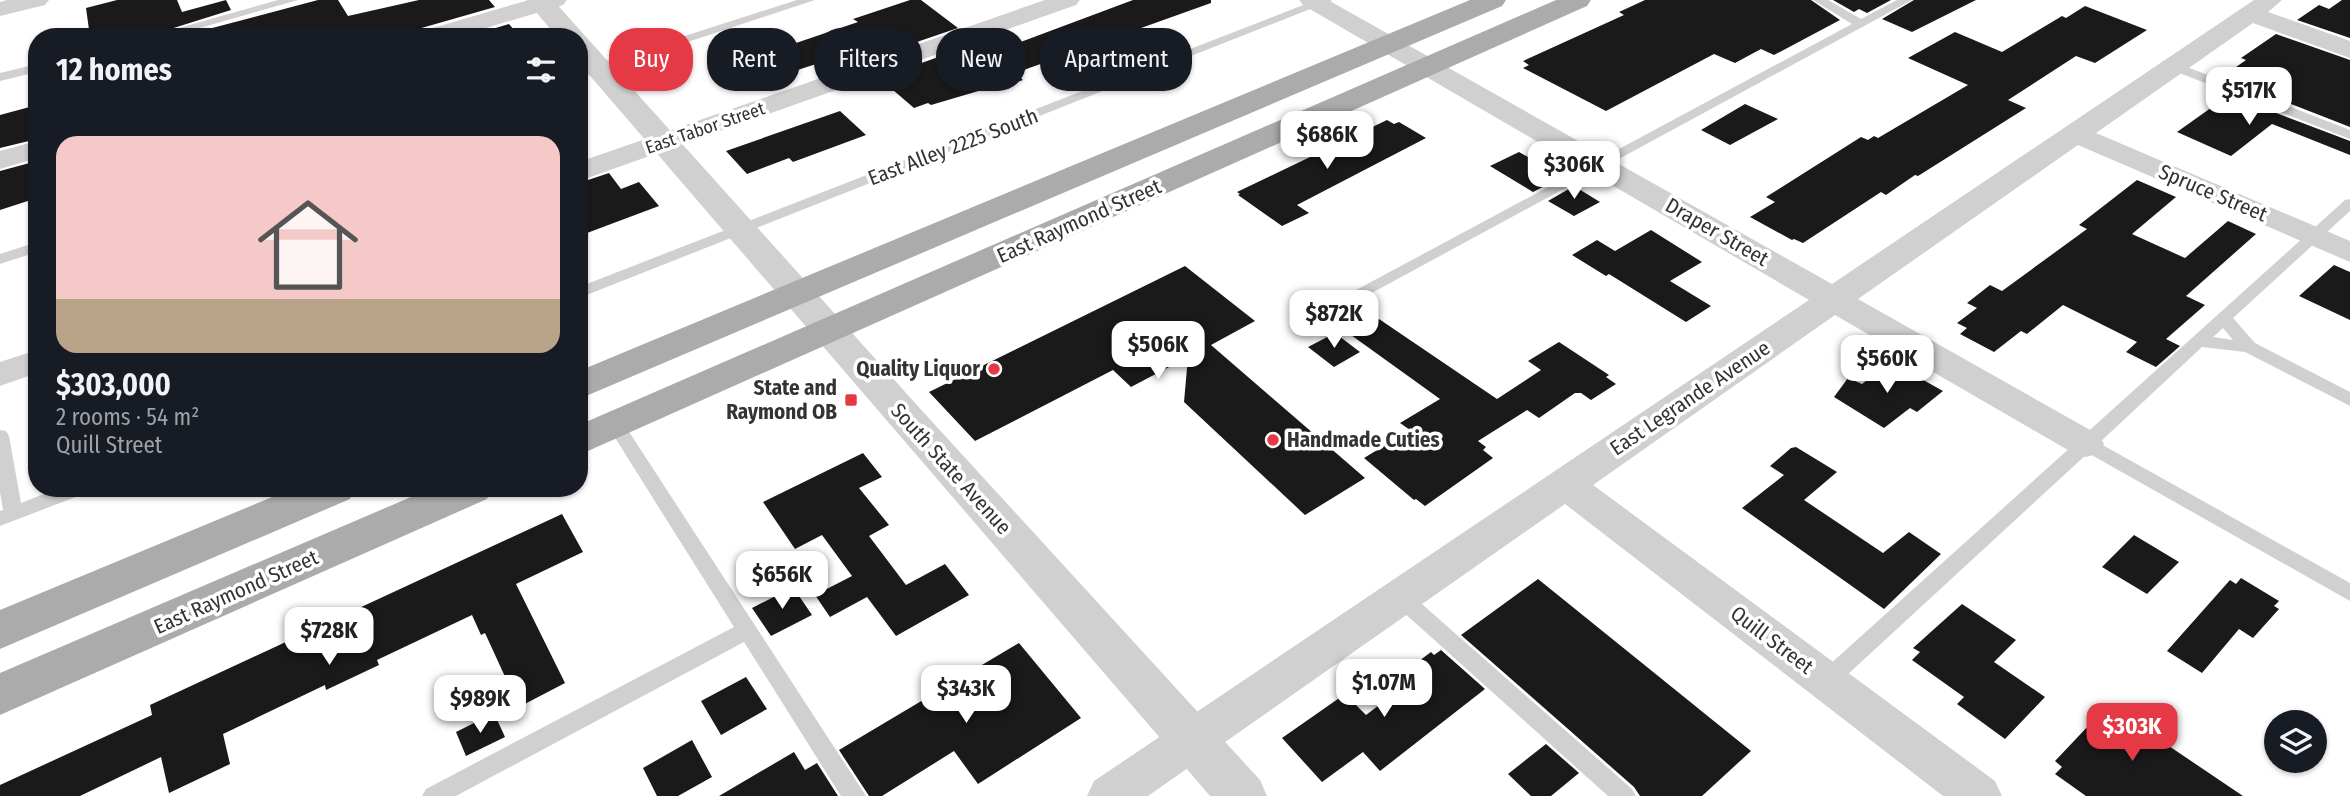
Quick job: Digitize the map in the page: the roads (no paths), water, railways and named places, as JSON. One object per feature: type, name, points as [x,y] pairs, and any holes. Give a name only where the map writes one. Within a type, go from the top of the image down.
[{"type":"main road","name":"East Raymond Street","points":[[588,382],[1493,0]]},
{"type":"main road","name":"East Raymond Street","points":[[588,437],[1578,0]]},
{"type":"main road","points":[[0,630],[314,497]]},
{"type":"main road","name":"East Raymond Street","points":[[0,695],[451,497]]},
{"type":"street","points":[[0,9],[37,0]]},
{"type":"street","name":"East Tabor Street","points":[[588,169],[1068,0]]},
{"type":"street","points":[[458,28],[546,1],[566,28]]},
{"type":"street","name":"Draper Street","points":[[1318,1],[1427,67],[2086,444]]},
{"type":"street","points":[[2260,7],[2350,50]]},
{"type":"street","name":"East Legrande Avenue","points":[[1110,796],[2260,7]]},
{"type":"street","name":"South State Avenue","points":[[588,64],[665,142],[1242,796]]},
{"type":"street","name":"Spruce Street","points":[[2076,134],[2350,252]]},
{"type":"street","points":[[0,160],[28,152]]},
{"type":"street","points":[[0,374],[28,364]]},
{"type":"street","name":"Quill Street","points":[[1565,484],[1979,796]]},
{"type":"lane","points":[[187,28],[292,0]]},
{"type":"lane","points":[[588,61],[809,0]]},
{"type":"lane","points":[[1819,0],[1861,24]]},
{"type":"lane","points":[[1351,297],[1906,0]]},
{"type":"lane","name":"East Alley 2225 South","points":[[588,290],[1318,1]]},
{"type":"lane","points":[[2174,66],[2350,135]]},
{"type":"lane","points":[[0,77],[28,70]]},
{"type":"lane","points":[[1826,681],[2350,203]]},
{"type":"lane","points":[[0,259],[28,250]]},
{"type":"lane","points":[[2224,318],[2249,347]]},
{"type":"lane","points":[[2198,341],[2249,347],[2350,400]]},
{"type":"lane","points":[[617,425],[854,796]]},
{"type":"lane","points":[[0,436],[7,516],[56,497]]},
{"type":"lane","points":[[2086,444],[2350,593]]},
{"type":"lane","points":[[1399,596],[1624,796]]},
{"type":"lane","points":[[434,796],[747,630]]},
{"type":"place","name":"Quality Liquor","points":[[994,369]]},
{"type":"place","name":"State and Raymond OB","points":[[851,400]]},
{"type":"place","name":"Handmade Cuties","points":[[1273,440]]}]
